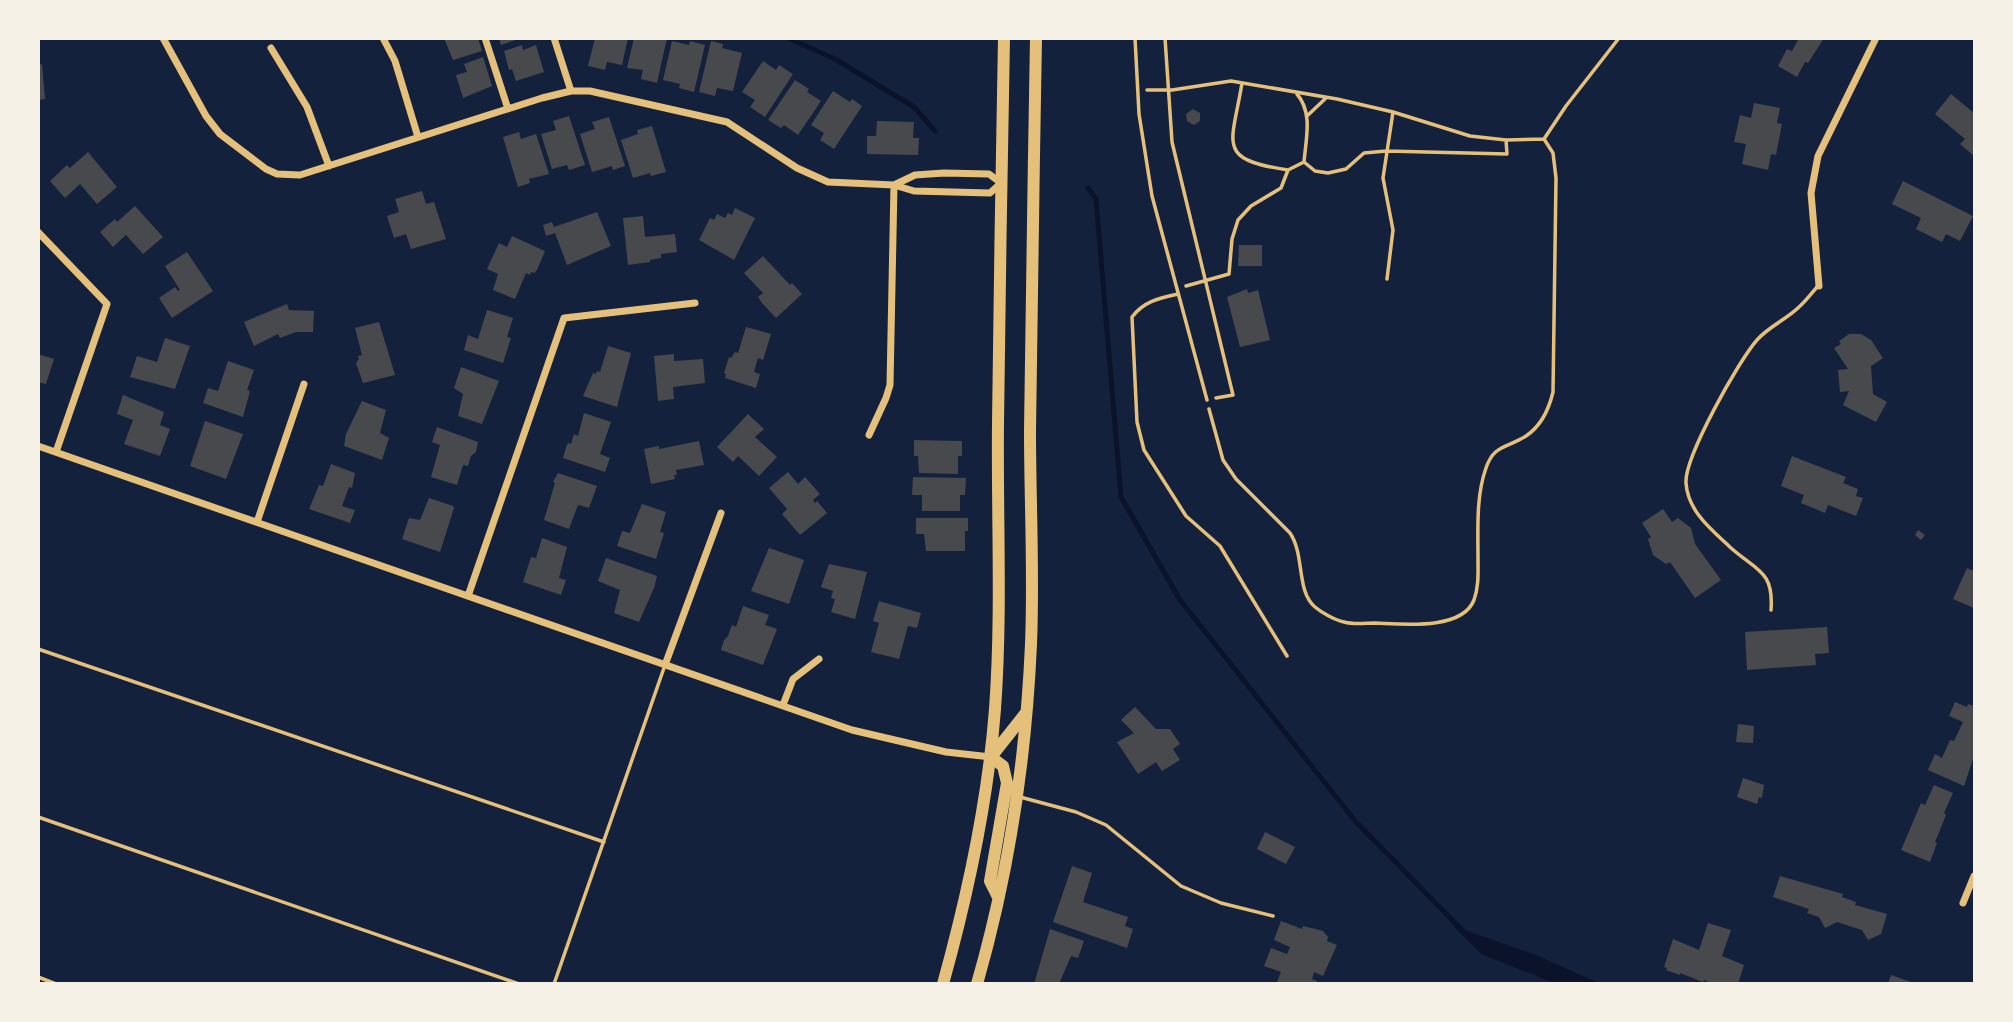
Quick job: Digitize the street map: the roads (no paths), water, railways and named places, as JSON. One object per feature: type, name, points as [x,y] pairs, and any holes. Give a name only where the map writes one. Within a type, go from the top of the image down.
[{"type":"main road","points":[[943,984],[957,935],[991,757],[999,642],[998,494],[1004,38]]},
{"type":"main road","points":[[977,984],[998,897],[1017,796],[1027,710],[1031,641],[1031,285],[1036,38]]},
{"type":"main road","points":[[991,757],[1027,710]]},
{"type":"main road","points":[[991,757],[1003,766],[1007,783],[990,881],[998,897]]},
{"type":"street","points":[[163,38],[212,126],[266,169],[277,174],[300,175],[508,108],[571,91],[598,93],[727,122],[797,167],[828,182],[894,185],[914,191],[990,193],[1001,183],[989,174],[944,173],[915,175],[894,185]]},
{"type":"street","points":[[383,38],[395,61],[418,137]]},
{"type":"street","points":[[485,38],[508,108]]},
{"type":"street","points":[[554,38],[571,91]]},
{"type":"street","points":[[1819,286],[1811,192],[1818,156],[1876,38]]},
{"type":"street","points":[[271,48],[307,107],[329,166]]},
{"type":"street","points":[[869,435],[887,398],[890,384],[894,185]]},
{"type":"street","points":[[38,232],[107,304],[56,452]]},
{"type":"street","points":[[468,596],[564,318],[695,303]]},
{"type":"street","points":[[257,522],[304,384]]},
{"type":"street","points":[[39,447],[852,730],[899,743],[991,757]]},
{"type":"street","points":[[664,665],[721,513]]},
{"type":"street","points":[[783,705],[793,679],[819,659]]},
{"type":"street","points":[[1963,903],[1975,876]]},
{"type":"lane","points":[[1135,38],[1139,114],[1152,196],[1207,400]]},
{"type":"lane","points":[[1771,610],[1772,596],[1768,577],[1714,532],[1694,511],[1686,484],[1688,470],[1695,448],[1717,404],[1757,339],[1799,308],[1819,286]]},
{"type":"lane","points":[[1177,291],[1147,302],[1138,308],[1132,317],[1139,438],[1186,516],[1220,545],[1287,656]]},
{"type":"lane","points":[[38,649],[604,842]]},
{"type":"lane","points":[[554,984],[664,665]]},
{"type":"lane","points":[[1017,796],[1076,812],[1106,825],[1181,887],[1221,903],[1273,916]]},
{"type":"lane","points":[[38,817],[519,984]]},
{"type":"lane","points":[[38,977],[57,984]]},
{"type":"water","points":[[1453,926],[1536,955],[1599,983],[1554,983],[1481,954]]},
{"type":"waterway","points":[[788,38],[835,59],[914,107],[935,131]]},
{"type":"waterway","points":[[1088,188],[1096,199],[1121,497],[1180,600],[1356,822],[1466,934]]}]
